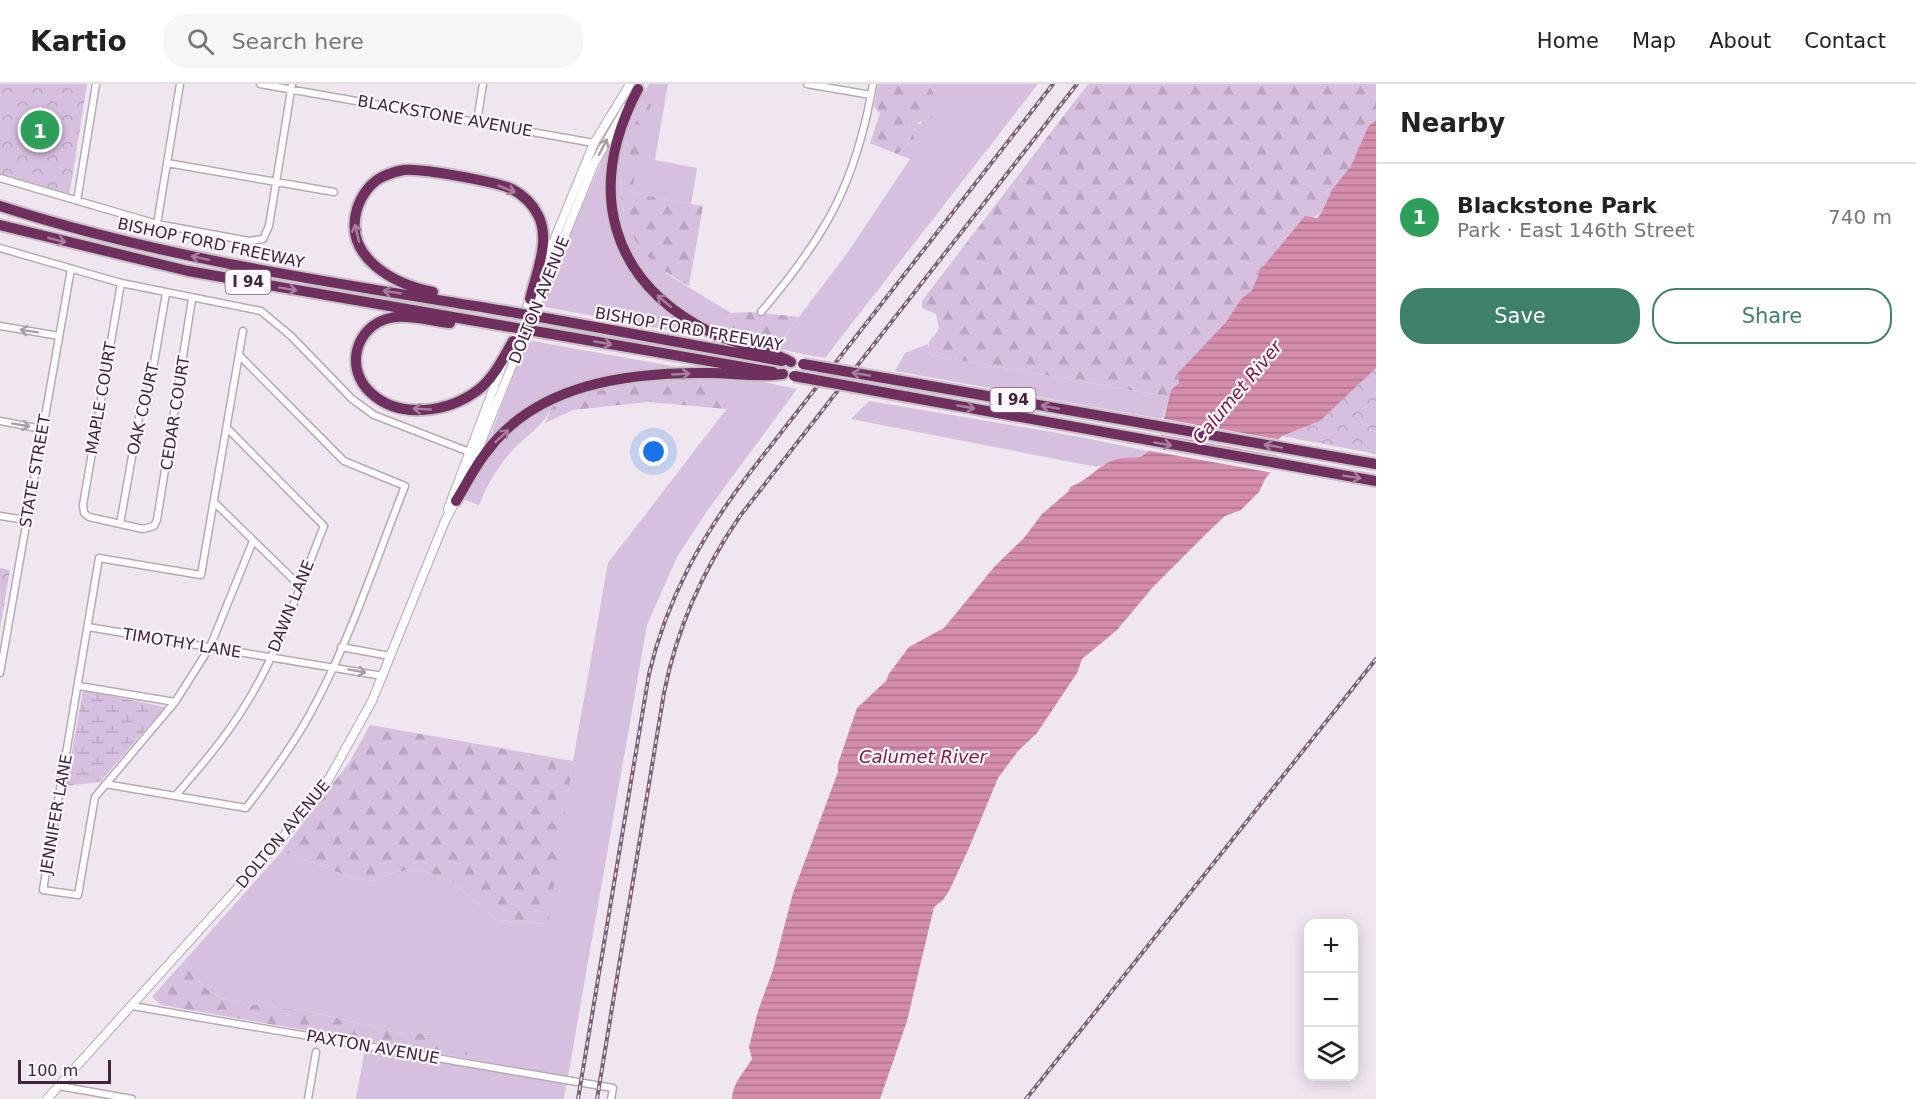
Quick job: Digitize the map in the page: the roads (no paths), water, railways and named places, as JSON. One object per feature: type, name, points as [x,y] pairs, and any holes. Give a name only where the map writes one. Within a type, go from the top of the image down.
[{"type":"highway","points":[[636,86],[617,138],[610,175],[614,221],[631,262],[656,294],[697,324],[734,342],[773,352],[791,362]]},
{"type":"highway","points":[[491,309],[405,285],[373,265],[356,238],[354,226],[360,201],[367,190],[381,178],[404,170],[497,184],[523,196],[538,216],[543,238],[530,299]]},
{"type":"highway","name":"BISHOP FORD FREEWAY","points":[[0,206],[99,234],[209,260],[1376,464]]},
{"type":"highway","name":"BISHOP FORD FREEWAY","points":[[0,225],[188,271],[788,375],[1105,434],[1376,481]]},
{"type":"highway","points":[[494,324],[465,324],[393,317],[379,321],[367,330],[358,344],[355,358],[358,373],[372,395],[393,405],[434,410],[457,402],[479,389],[492,375],[513,341]]},
{"type":"highway","points":[[456,501],[485,452],[501,436],[554,398],[584,386],[638,377],[710,373],[759,378],[788,375]]},
{"type":"street","points":[[77,201],[96,84]]},
{"type":"street","points":[[157,224],[180,84]]},
{"type":"street","name":"BLACKSTONE AVENUE","points":[[260,84],[292,87],[594,143]]},
{"type":"street","points":[[477,121],[483,84]]},
{"type":"street","points":[[807,84],[871,95]]},
{"type":"street","points":[[761,312],[800,266],[838,206],[857,159],[873,84]]},
{"type":"street","name":"DOLTON AVENUE","points":[[47,1099],[314,801],[349,747],[383,676],[445,521],[456,501],[513,341],[594,143],[636,86]]},
{"type":"street","name":"DOLTON AVENUE","points":[[445,521],[451,495],[472,453],[594,164],[636,86]]},
{"type":"street","points":[[0,178],[157,224],[249,241],[262,239],[269,226],[292,87]]},
{"type":"street","points":[[167,163],[334,192]]},
{"type":"street","points":[[0,248],[121,283],[261,311],[291,336],[352,399],[374,415],[472,453]]},
{"type":"street","name":"STATE STREET","points":[[0,674],[71,269]]},
{"type":"street","name":"MAPLE COURT","points":[[120,524],[89,517],[84,513],[83,506],[121,283]]},
{"type":"street","name":"OAK COURT","points":[[120,524],[139,417],[149,392],[166,293]]},
{"type":"street","name":"CEDAR COURT","points":[[120,524],[143,529],[154,526],[158,520],[192,298]]},
{"type":"street","points":[[0,326],[59,336]]},
{"type":"street","name":"JENNIFER LANE","points":[[105,784],[95,797],[78,895],[43,890],[99,558],[201,575],[243,331]]},
{"type":"street","points":[[105,784],[246,808],[271,776],[310,714],[341,647],[405,486],[344,461],[239,355]]},
{"type":"street","points":[[0,422],[42,429]]},
{"type":"street","name":"DAWN LANE","points":[[176,795],[217,747],[247,703],[270,657],[324,526],[227,428]]},
{"type":"street","points":[[214,502],[300,586]]},
{"type":"street","points":[[0,516],[26,520]]},
{"type":"street","points":[[105,784],[175,702],[210,647],[253,541]]},
{"type":"street","name":"TIMOTHY LANE","points":[[88,627],[383,676]]},
{"type":"street","points":[[341,647],[390,656]]},
{"type":"street","points":[[78,686],[175,702]]},
{"type":"street","name":"PAXTON AVENUE","points":[[132,1006],[613,1088],[611,1099]]},
{"type":"street","points":[[308,1099],[316,1052]]},
{"type":"street","points":[[59,1086],[132,1099]]},
{"type":"water","name":"Calumet River","points":[[1376,120],[1376,368],[1320,421],[1282,436],[1278,440],[1275,467],[1265,479],[1259,492],[1241,510],[1225,516],[1153,587],[1117,630],[1082,659],[1077,673],[1037,733],[1018,751],[998,778],[950,889],[943,900],[934,907],[907,1021],[880,1099],[732,1099],[737,1083],[752,1059],[749,1047],[758,1011],[773,970],[793,893],[838,772],[838,764],[857,708],[887,680],[888,675],[909,647],[944,628],[995,566],[1024,538],[1042,514],[1069,491],[1070,487],[1083,481],[1110,462],[1121,458],[1138,457],[1152,451],[1159,439],[1171,390],[1179,383],[1179,372],[1226,322],[1241,299],[1252,290],[1261,269],[1305,216],[1317,218],[1321,214],[1332,190],[1351,166],[1368,127]]},
{"type":"railway","points":[[578,1099],[649,674],[676,594],[701,545],[748,475],[1053,84]]},
{"type":"railway","points":[[597,1099],[664,693],[676,645],[693,600],[714,558],[740,516],[1077,84]]},
{"type":"railway","points":[[1026,1099],[1376,659]]},
{"type":"place","name":"Blackstone Park","points":[[40,130]]}]
